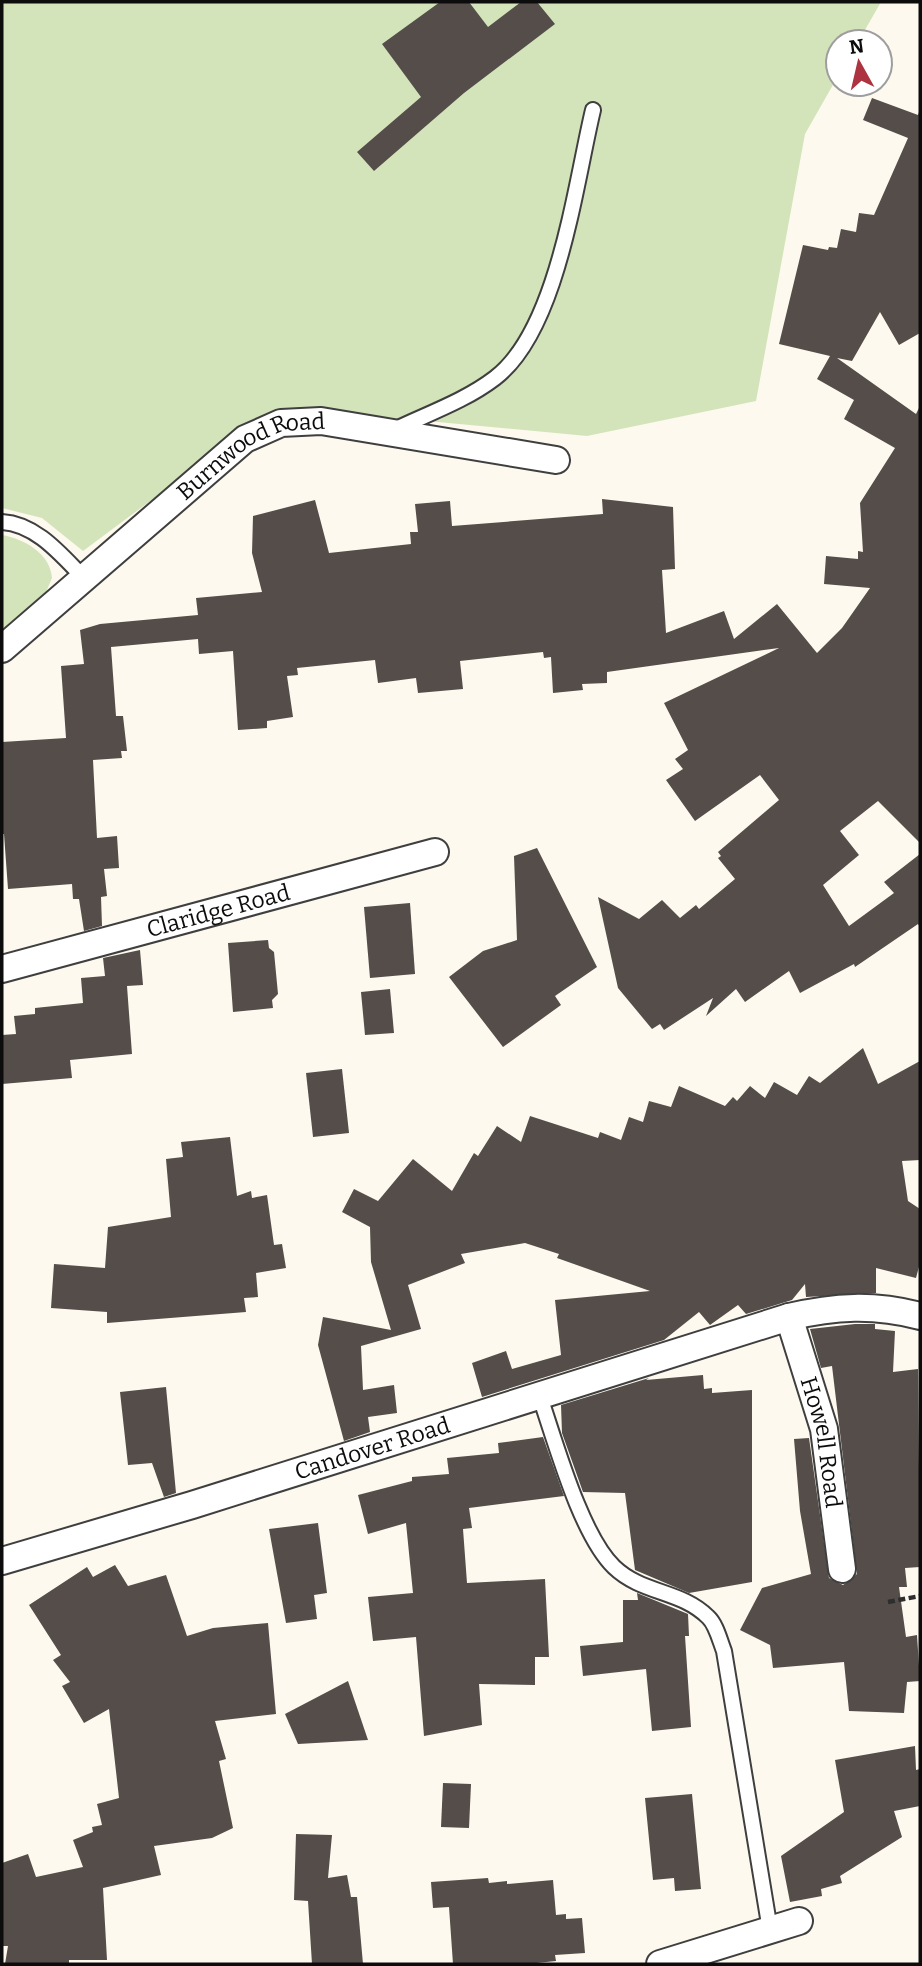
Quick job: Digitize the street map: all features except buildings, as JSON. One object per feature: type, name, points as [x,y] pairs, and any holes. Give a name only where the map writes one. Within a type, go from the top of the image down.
[{"type":"street","name":"Burnwood Road","points":[[2,649],[216,462],[263,428],[296,419],[320,421],[556,460]]},
{"type":"street","name":"Claridge Road","points":[[2,969],[435,852]]},
{"type":"street","name":"Candover Road","points":[[2,1561],[192,1505],[789,1317],[844,1306],[871,1306],[920,1316]]},
{"type":"street","name":"Howell Road","points":[[789,1317],[824,1429],[842,1569]]},
{"type":"street","points":[[660,1964],[799,1921]]},
{"type":"lane","points":[[386,433],[461,398],[496,377],[527,340],[554,282],[593,110]]},
{"type":"lane","points":[[2,522],[24,526],[42,537],[85,579]]},
{"type":"lane","points":[[539,1394],[577,1501],[611,1564],[633,1584],[675,1596],[709,1617],[724,1651],[771,1930]]},
{"type":"path","points":[[887,1602],[920,1596]]},
{"type":"green space","points":[[2,2],[881,2],[866,28],[824,28],[825,98],[805,134],[756,401],[587,436],[298,409],[259,420],[83,551],[42,518],[2,508]]},
{"type":"green space","points":[[2,535],[19,540],[41,554],[52,578],[46,592],[2,630]]}]
